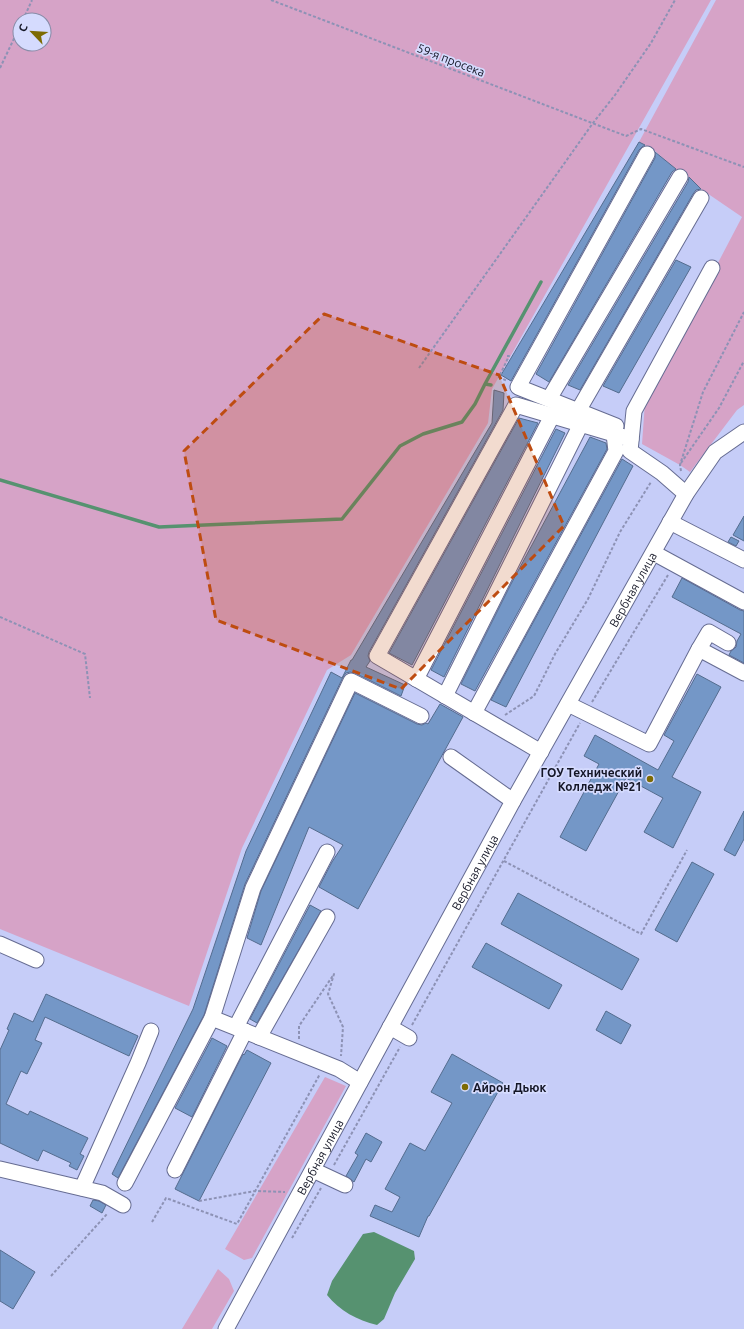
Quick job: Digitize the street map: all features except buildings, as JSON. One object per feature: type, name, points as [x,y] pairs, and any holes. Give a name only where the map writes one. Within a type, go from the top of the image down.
[{"type":"street","points":[[631,436],[614,434],[579,418],[549,399],[518,387],[647,154]]},
{"type":"street","points":[[549,399],[680,177]]},
{"type":"street","points":[[445,696],[579,418],[701,198]]},
{"type":"street","points":[[686,494],[630,451],[631,436],[634,411],[712,268]]},
{"type":"street","points":[[541,752],[377,656],[516,405],[552,416],[579,418],[631,436]]},
{"type":"street","points":[[416,679],[552,416]]},
{"type":"street","name":"Вербная улица","points":[[226,1329],[513,801],[686,494],[715,452],[744,432]]},
{"type":"street","points":[[474,713],[616,451],[614,434]]},
{"type":"street","points":[[670,522],[744,560]]},
{"type":"street","points":[[654,553],[744,602]]},
{"type":"street","points":[[568,704],[649,744],[709,632],[728,643]]},
{"type":"street","points":[[699,649],[744,673]]},
{"type":"street","points":[[125,1183],[212,1018],[253,888],[351,681],[421,716]]},
{"type":"street","points":[[451,757],[513,801]]},
{"type":"street","points":[[175,1170],[246,1032],[327,852]]},
{"type":"street","points":[[246,1032],[327,917]]},
{"type":"street","points":[[0,944],[36,960]]},
{"type":"street","points":[[212,1018],[333,1066],[360,1082]]},
{"type":"street","points":[[390,1027],[407,1037]]},
{"type":"street","points":[[82,1188],[151,1031]]},
{"type":"street","points":[[0,1169],[102,1193],[123,1206]]},
{"type":"street","points":[[313,1170],[345,1184]]},
{"type":"path","points":[[27,12],[32,0]]},
{"type":"path","name":"59-я просека","points":[[271,0],[626,136],[641,129],[744,166]]},
{"type":"path","points":[[419,368],[594,123],[616,95],[651,43],[675,0]]},
{"type":"path","points":[[0,68],[12,43]]},
{"type":"path","points":[[681,472],[680,465],[703,392],[744,312]]},
{"type":"path","points":[[500,377],[499,376],[509,356],[507,356]]},
{"type":"path","points":[[680,465],[719,408],[744,361]]},
{"type":"path","points":[[505,715],[534,696],[555,654],[588,599],[620,532],[658,471]]},
{"type":"path","points":[[289,1243],[407,1037],[586,713],[674,564]]},
{"type":"path","points":[[0,617],[85,654],[90,698]]},
{"type":"path","points":[[504,861],[641,934],[687,850]]},
{"type":"path","points":[[152,1222],[166,1198],[237,1224],[255,1191],[333,1066],[343,1027],[328,994],[334,974],[299,1026],[300,1053]]},
{"type":"path","points":[[199,1201],[255,1191],[301,1192]]},
{"type":"path","points":[[51,1276],[107,1214]]},
{"type":"highlighted area","points":[[324,314],[499,375],[564,526],[401,689],[216,620],[184,451]]},
{"type":"shaded area","points":[[0,0],[711,0],[492,389],[488,423],[351,655],[327,670],[242,848],[189,1006],[0,929]]},
{"type":"shaded area","points":[[716,0],[744,0],[744,405],[737,410],[690,472],[642,444],[645,402],[742,217],[701,189],[687,176],[676,170],[655,151],[639,142]]},
{"type":"shaded area","points":[[325,1077],[346,1086],[252,1258],[244,1260],[225,1249]]},
{"type":"shaded area","points":[[374,1232],[414,1251],[415,1259],[395,1293],[384,1319],[377,1325],[349,1314],[337,1306],[327,1295],[332,1281],[363,1234]]},
{"type":"shaded area","points":[[218,1269],[229,1279],[234,1291],[212,1329],[182,1329]]},
{"type":"waterway","points":[[485,384],[541,282]]},
{"type":"waterway","points":[[0,480],[159,527],[342,519],[400,446],[423,434],[462,422],[475,404],[485,384],[491,385]]},
{"type":"place","name":"ГОУ Технический Колледж №21","points":[[650,779]]},
{"type":"place","name":"Айрон Дьюк","points":[[465,1087]]}]
